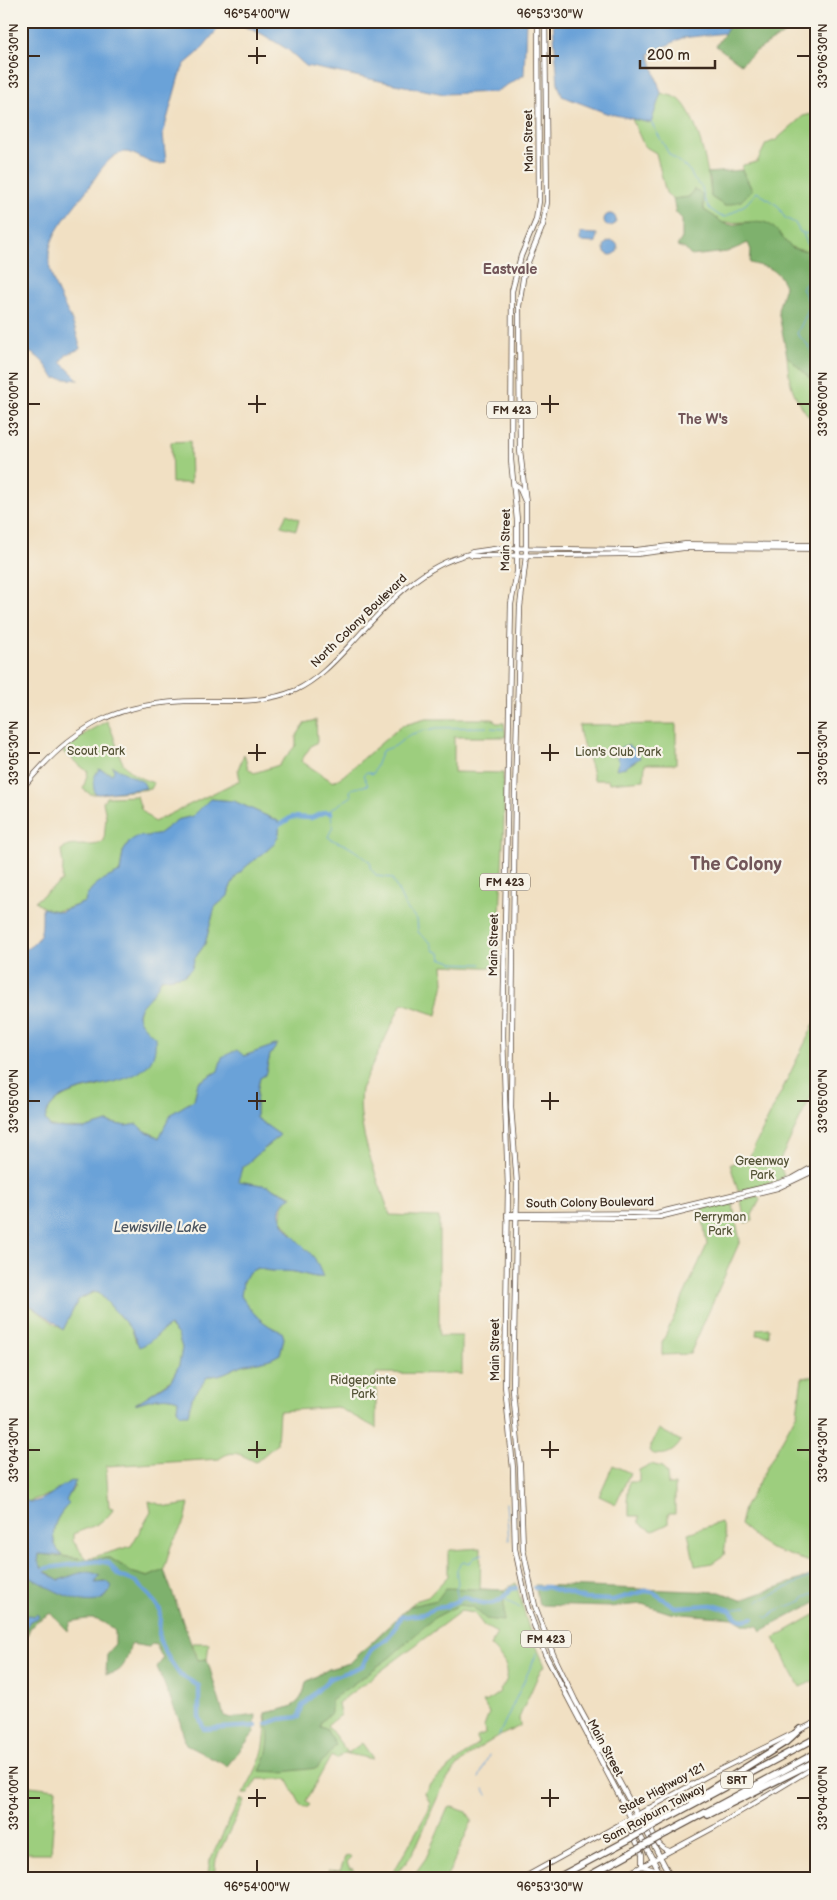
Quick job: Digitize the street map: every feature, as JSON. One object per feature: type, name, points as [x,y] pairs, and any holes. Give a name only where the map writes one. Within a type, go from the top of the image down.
[{"type":"highway","points":[[658,1823],[778,1747],[800,1729]]},
{"type":"highway","name":"Sam Rayburn Tollway","points":[[555,1879],[816,1738]]},
{"type":"highway","name":"Sam Rayburn Tollway","points":[[582,1879],[816,1753]]},
{"type":"highway","points":[[698,1816],[708,1815],[816,1760]]},
{"type":"main road","name":"Main Street","points":[[538,21],[539,201],[536,220],[521,256],[512,290],[511,460],[517,556],[511,604],[510,722],[506,814],[503,1036],[507,1215],[505,1385],[513,1470],[515,1549],[523,1593],[550,1666],[631,1818]]},
{"type":"main road","name":"Main Street","points":[[545,21],[547,202],[543,225],[524,272],[520,299],[520,450],[526,502],[526,577],[520,607],[514,814],[512,1133],[517,1184],[513,1390],[520,1467],[523,1549],[526,1574],[544,1633],[575,1700],[638,1814]]},
{"type":"main road","points":[[514,484],[519,487],[526,502]]},
{"type":"main road","name":"North Colony Boulevard","points":[[21,790],[76,735],[96,722],[125,709],[164,701],[262,700],[298,689],[326,669],[419,577],[443,563],[472,552],[484,549],[517,548],[627,550],[685,544],[816,545]]},
{"type":"main road","name":"North Colony Boulevard","points":[[469,554],[472,556],[638,554],[685,548],[816,549]]},
{"type":"main road","points":[[506,814],[514,814]]},
{"type":"main road","points":[[506,1134],[512,1133]]},
{"type":"main road","name":"South Colony Boulevard","points":[[632,1216],[664,1212],[772,1185],[793,1178],[816,1165]]},
{"type":"main road","name":"South Colony Boulevard","points":[[507,1215],[668,1215],[760,1193],[788,1184],[816,1170]]},
{"type":"main road","points":[[505,1325],[513,1325]]},
{"type":"main road","points":[[515,1549],[523,1549]]},
{"type":"main road","name":"State Highway 121","points":[[521,1879],[648,1808],[816,1722]]},
{"type":"main road","points":[[590,1742],[595,1743],[599,1750],[603,1750]]},
{"type":"main road","points":[[618,1879],[816,1766]]},
{"type":"main road","points":[[648,1808],[647,1817],[660,1846],[670,1850]]},
{"type":"main road","name":"FM 423","points":[[638,1814],[660,1856]]},
{"type":"main road","name":"FM 423","points":[[631,1818],[653,1860]]},
{"type":"main road","points":[[620,1824],[629,1827],[642,1854],[642,1866]]},
{"type":"main road","points":[[660,1856],[672,1879]]},
{"type":"main road","points":[[653,1860],[664,1879]]},
{"type":"main road","points":[[642,1866],[653,1868],[660,1873]]},
{"type":"green space","points":[[733,21],[804,21],[755,52],[741,64],[716,46]]},
{"type":"green space","points":[[661,93],[679,99],[686,106],[697,130],[708,174],[711,197],[725,206],[752,190],[742,170],[743,165],[757,162],[766,144],[776,140],[803,116],[816,113],[816,249],[800,250],[788,245],[769,224],[723,223],[704,210],[703,195],[694,189],[689,197],[673,199],[666,193],[656,153],[644,146],[632,119],[651,123]]},
{"type":"green space","points":[[742,170],[752,190],[741,201],[725,206],[711,197],[710,179],[707,173]]},
{"type":"green space","points":[[694,189],[703,195],[704,210],[723,223],[733,225],[758,221],[764,222],[775,229],[793,248],[798,250],[816,249],[816,384],[787,356],[778,310],[785,286],[779,275],[771,269],[750,263],[751,250],[748,243],[727,252],[691,256],[685,249],[677,246],[682,238],[682,219],[676,213],[673,199],[689,197]]},
{"type":"green space","points":[[787,356],[816,384],[816,426],[794,394]]},
{"type":"green space","points":[[190,441],[191,483],[172,483],[171,442]]},
{"type":"green space","points":[[287,514],[299,519],[296,530],[281,526]]},
{"type":"green space","name":"Ridgepointe Park","points":[[426,719],[493,719],[496,723],[504,723],[506,737],[454,737],[454,772],[503,773],[504,817],[498,968],[443,965],[444,983],[437,1015],[402,1003],[361,1089],[360,1105],[365,1137],[390,1215],[439,1217],[439,1336],[462,1336],[462,1374],[376,1373],[376,1428],[337,1407],[279,1411],[277,1444],[256,1462],[233,1453],[219,1459],[106,1466],[109,1507],[113,1508],[107,1518],[73,1534],[73,1541],[87,1559],[62,1556],[57,1549],[53,1536],[59,1516],[69,1504],[65,1501],[75,1486],[27,1502],[23,1500],[21,1494],[24,1448],[21,1447],[21,1299],[63,1330],[78,1300],[94,1292],[99,1293],[132,1330],[136,1342],[156,1336],[169,1326],[178,1335],[182,1348],[179,1365],[171,1380],[137,1403],[158,1398],[173,1398],[178,1400],[177,1409],[180,1414],[188,1413],[192,1398],[208,1376],[218,1375],[241,1365],[268,1360],[280,1354],[284,1338],[282,1332],[258,1318],[241,1296],[243,1282],[249,1272],[258,1268],[323,1277],[282,1220],[283,1206],[292,1196],[268,1186],[237,1181],[242,1168],[280,1135],[256,1118],[260,1078],[265,1075],[270,1055],[277,1045],[243,1056],[198,1083],[194,1100],[171,1114],[160,1138],[142,1129],[137,1124],[126,1126],[107,1122],[84,1129],[50,1127],[45,1120],[52,1105],[58,1100],[74,1092],[99,1086],[145,1028],[138,1015],[143,1004],[161,979],[176,977],[192,968],[195,958],[205,944],[215,907],[228,896],[232,883],[239,873],[276,841],[279,832],[278,821],[234,801],[210,799],[193,816],[177,820],[157,835],[130,841],[123,852],[120,872],[94,886],[85,902],[65,909],[53,910],[41,906],[35,901],[62,881],[63,865],[61,850],[71,846],[99,844],[104,841],[106,816],[103,802],[106,797],[137,796],[141,809],[154,822],[240,780],[238,769],[244,754],[248,768],[254,773],[279,765],[296,745],[296,737],[305,723],[316,720],[317,742],[311,746],[301,761],[333,782],[343,776],[401,726]]},
{"type":"green space","name":"Scout Park","points":[[107,721],[125,766],[141,778],[154,783],[151,789],[90,794],[83,789],[88,772],[63,752],[87,732]]},
{"type":"green space","name":"Lion's Club Park","points":[[676,724],[676,764],[645,764],[644,780],[609,783],[608,780],[594,780],[581,739],[579,725]]},
{"type":"green space","name":"Greenway Park","points":[[816,1020],[816,1086],[778,1161],[784,1176],[779,1180],[738,1191],[730,1164],[748,1160]]},
{"type":"green space","points":[[758,1196],[760,1200],[752,1215],[753,1221],[745,1223],[741,1200]]},
{"type":"green space","name":"Perryman Park","points":[[732,1201],[740,1241],[690,1354],[662,1355],[662,1343],[707,1245],[701,1209]]},
{"type":"green space","points":[[769,1328],[769,1336],[756,1335],[757,1329]]},
{"type":"green space","points":[[816,1376],[816,1564],[768,1548],[740,1525],[744,1508],[797,1413],[802,1378]]},
{"type":"green space","points":[[659,1429],[681,1441],[668,1453],[656,1454],[651,1453],[649,1450]]},
{"type":"green space","points":[[651,1464],[662,1467],[667,1474],[668,1485],[675,1485],[675,1514],[668,1514],[668,1524],[653,1531],[639,1523],[639,1516],[629,1516],[629,1502],[627,1502],[629,1482],[639,1482],[639,1470]]},
{"type":"green space","points":[[613,1465],[630,1473],[616,1504],[599,1496]]},
{"type":"green space","points":[[149,1501],[169,1507],[189,1504],[185,1521],[171,1546],[164,1570],[148,1577],[134,1573],[110,1558],[87,1559],[131,1546],[151,1512]]},
{"type":"green space","points":[[721,1522],[726,1538],[724,1555],[712,1563],[695,1566],[688,1533]]},
{"type":"green space","points":[[481,1548],[480,1589],[504,1590],[516,1583],[529,1629],[545,1666],[541,1669],[519,1718],[520,1726],[470,1754],[454,1770],[437,1798],[411,1856],[391,1879],[386,1879],[389,1874],[392,1875],[429,1809],[430,1803],[425,1793],[429,1785],[478,1744],[477,1737],[485,1734],[484,1727],[489,1713],[483,1702],[486,1702],[501,1691],[500,1689],[507,1678],[506,1666],[490,1646],[497,1633],[484,1626],[474,1613],[461,1611],[338,1703],[340,1715],[327,1725],[348,1753],[362,1743],[372,1759],[344,1753],[337,1759],[331,1756],[306,1801],[310,1805],[308,1807],[302,1807],[287,1779],[257,1779],[248,1794],[243,1794],[262,1755],[266,1726],[265,1713],[292,1706],[301,1698],[306,1682],[329,1669],[350,1663],[415,1601],[428,1597],[448,1576],[448,1553],[450,1550]]},
{"type":"green space","points":[[39,1554],[87,1559],[110,1558],[134,1573],[148,1577],[164,1570],[197,1660],[207,1659],[224,1716],[232,1718],[256,1715],[254,1733],[227,1766],[186,1745],[180,1722],[157,1667],[163,1659],[156,1645],[152,1644],[149,1647],[131,1644],[124,1665],[117,1671],[106,1674],[107,1654],[115,1645],[115,1631],[94,1619],[84,1619],[71,1622],[68,1631],[51,1613],[30,1628],[25,1648],[21,1655],[24,1601],[21,1599],[21,1573],[56,1591],[83,1601],[95,1601],[105,1597],[112,1586],[107,1582],[94,1583],[100,1576],[87,1571],[59,1580],[45,1571],[38,1562]]},
{"type":"green space","points":[[816,1574],[816,1602],[761,1631],[758,1626],[745,1625],[733,1618],[670,1613],[642,1604],[609,1607],[539,1605],[535,1585],[720,1592],[741,1600]]},
{"type":"green space","points":[[446,1588],[504,1590],[504,1621],[486,1619],[473,1607],[459,1605],[434,1618],[389,1658],[331,1700],[331,1713],[321,1721],[320,1727],[326,1729],[336,1745],[317,1768],[282,1772],[260,1771],[266,1756],[268,1743],[265,1713],[292,1706],[301,1698],[306,1682],[329,1669],[350,1663],[410,1606],[437,1600]]},
{"type":"green space","points":[[816,1614],[816,1680],[800,1687],[774,1638]]},
{"type":"green space","points":[[192,1643],[209,1643],[207,1659],[198,1660]]},
{"type":"green space","points":[[21,1785],[56,1789],[51,1853],[21,1853]]},
{"type":"green space","points":[[240,1799],[244,1801],[216,1859],[214,1876],[207,1879],[210,1860]]},
{"type":"green space","points":[[452,1807],[467,1812],[472,1821],[446,1879],[411,1879],[426,1858],[448,1808]]},
{"type":"green space","points":[[349,1856],[351,1858],[347,1862],[350,1869],[352,1868],[356,1875],[363,1879],[330,1879],[328,1870],[340,1871],[345,1857]]},
{"type":"water","points":[[21,21],[526,21],[524,75],[495,92],[444,94],[306,66],[287,49],[262,34],[243,26],[222,24],[198,53],[185,64],[179,76],[163,134],[166,162],[154,164],[125,152],[114,156],[99,172],[55,235],[50,246],[50,271],[74,326],[80,349],[67,354],[61,362],[79,380],[54,378],[45,364],[36,356],[26,351],[21,351]]},
{"type":"water","points":[[553,21],[732,21],[725,33],[682,38],[649,54],[661,93],[651,123],[606,113],[562,96],[558,84]]},
{"type":"water","points":[[610,214],[616,220],[610,226],[604,220]]},
{"type":"water","points":[[580,233],[597,234],[596,243],[580,242]]},
{"type":"water","points":[[611,241],[616,243],[618,248],[616,253],[611,255],[606,253],[604,248],[606,243]]},
{"type":"water","points":[[627,745],[637,750],[640,758],[626,767],[616,769],[619,761],[617,759],[619,748]]},
{"type":"water","points":[[112,766],[143,782],[146,788],[95,793],[94,778],[97,772],[99,769],[112,774],[114,771]]},
{"type":"water","name":"Lewisville Lake","points":[[210,799],[234,801],[278,821],[279,832],[276,841],[239,873],[232,883],[228,896],[215,907],[205,944],[195,958],[192,968],[185,975],[161,979],[156,989],[140,1008],[139,1020],[155,1037],[153,1057],[142,1070],[126,1078],[67,1095],[53,1104],[45,1120],[50,1127],[84,1129],[107,1122],[126,1126],[137,1124],[142,1129],[159,1138],[171,1114],[194,1100],[198,1083],[218,1071],[222,1057],[237,1050],[244,1056],[278,1044],[270,1055],[265,1075],[260,1078],[256,1118],[280,1135],[242,1168],[238,1181],[268,1186],[292,1197],[283,1204],[280,1212],[282,1220],[287,1229],[315,1259],[323,1277],[258,1268],[249,1272],[243,1282],[241,1296],[258,1318],[282,1332],[284,1338],[280,1354],[268,1360],[241,1365],[218,1375],[208,1376],[192,1398],[188,1414],[180,1414],[177,1409],[178,1400],[172,1398],[156,1398],[135,1404],[171,1381],[179,1365],[182,1348],[178,1335],[170,1326],[148,1343],[139,1347],[132,1330],[99,1293],[93,1292],[78,1300],[63,1330],[55,1322],[21,1299],[21,952],[29,948],[38,939],[42,923],[42,908],[60,912],[85,902],[94,886],[120,872],[123,852],[130,841],[136,837],[157,835],[177,820],[193,816]]},
{"type":"water","points":[[76,1480],[66,1501],[69,1504],[59,1516],[54,1529],[53,1536],[57,1549],[62,1556],[39,1554],[38,1562],[45,1572],[59,1580],[85,1572],[95,1573],[100,1576],[95,1583],[107,1582],[112,1586],[105,1597],[95,1601],[83,1601],[70,1597],[21,1573],[21,1494],[23,1500],[37,1501]]},
{"type":"water","points":[[36,1614],[39,1616],[38,1618],[30,1621],[25,1631],[21,1630],[21,1625],[27,1615],[35,1616]]},
{"type":"waterway","points":[[651,122],[669,154],[690,171],[694,180],[702,187],[704,199],[710,209],[720,216],[726,217],[746,204],[757,192],[778,206],[785,218],[795,223],[800,232],[808,234],[812,230],[816,231]]},
{"type":"waterway","points":[[803,234],[812,254],[807,260],[815,266],[816,272]]},
{"type":"waterway","points":[[816,275],[810,278],[802,289],[806,296],[808,307],[797,334],[807,344],[816,362]]},
{"type":"waterway","points":[[481,964],[454,963],[441,958],[440,953],[433,950],[431,943],[418,932],[417,919],[407,910],[392,878],[377,876],[370,868],[371,863],[365,858],[328,837],[333,826],[330,810],[352,796],[350,793],[351,789],[368,785],[363,775],[367,772],[373,774],[382,751],[395,746],[409,735],[422,731],[436,728],[487,727]]},
{"type":"waterway","points":[[491,728],[503,729]]},
{"type":"waterway","points":[[276,827],[292,817],[311,818],[326,812],[331,813]]},
{"type":"waterway","points":[[506,1503],[509,1540]]},
{"type":"waterway","points":[[458,1599],[456,1589],[459,1566],[464,1562],[468,1564],[476,1556],[483,1554]]},
{"type":"waterway","points":[[41,1571],[47,1568],[98,1561],[109,1563],[118,1575],[136,1582],[151,1597],[160,1610],[159,1639],[169,1659],[180,1675],[199,1686],[199,1717],[204,1729],[256,1726]]},
{"type":"waterway","points":[[758,1601],[816,1574]]},
{"type":"waterway","points":[[535,1588],[547,1587],[585,1599],[613,1600],[645,1591],[653,1592],[675,1607],[712,1605],[730,1610],[737,1618],[743,1620],[753,1618]]},
{"type":"waterway","points":[[267,1724],[280,1719],[299,1717],[302,1706],[329,1679],[362,1666],[373,1648],[389,1637],[401,1617],[423,1614],[436,1608],[445,1607],[464,1597],[490,1604],[500,1600],[510,1589],[516,1588]]},
{"type":"waterway","points":[[765,1616],[768,1618],[775,1611],[802,1601],[804,1598],[816,1593]]},
{"type":"waterway","points":[[505,1599],[520,1608]]},
{"type":"waterway","points":[[730,1610],[747,1606]]},
{"type":"waterway","points":[[498,1737],[537,1653]]},
{"type":"waterway","points":[[479,1778],[489,1755]]},
{"type":"waterway","points":[[484,1789],[487,1795]]},
{"type":"district","name":"Eastvale","points":[[510,269]]},
{"type":"district","name":"The W's","points":[[703,419]]},
{"type":"district","name":"The Colony","points":[[736,864]]}]
